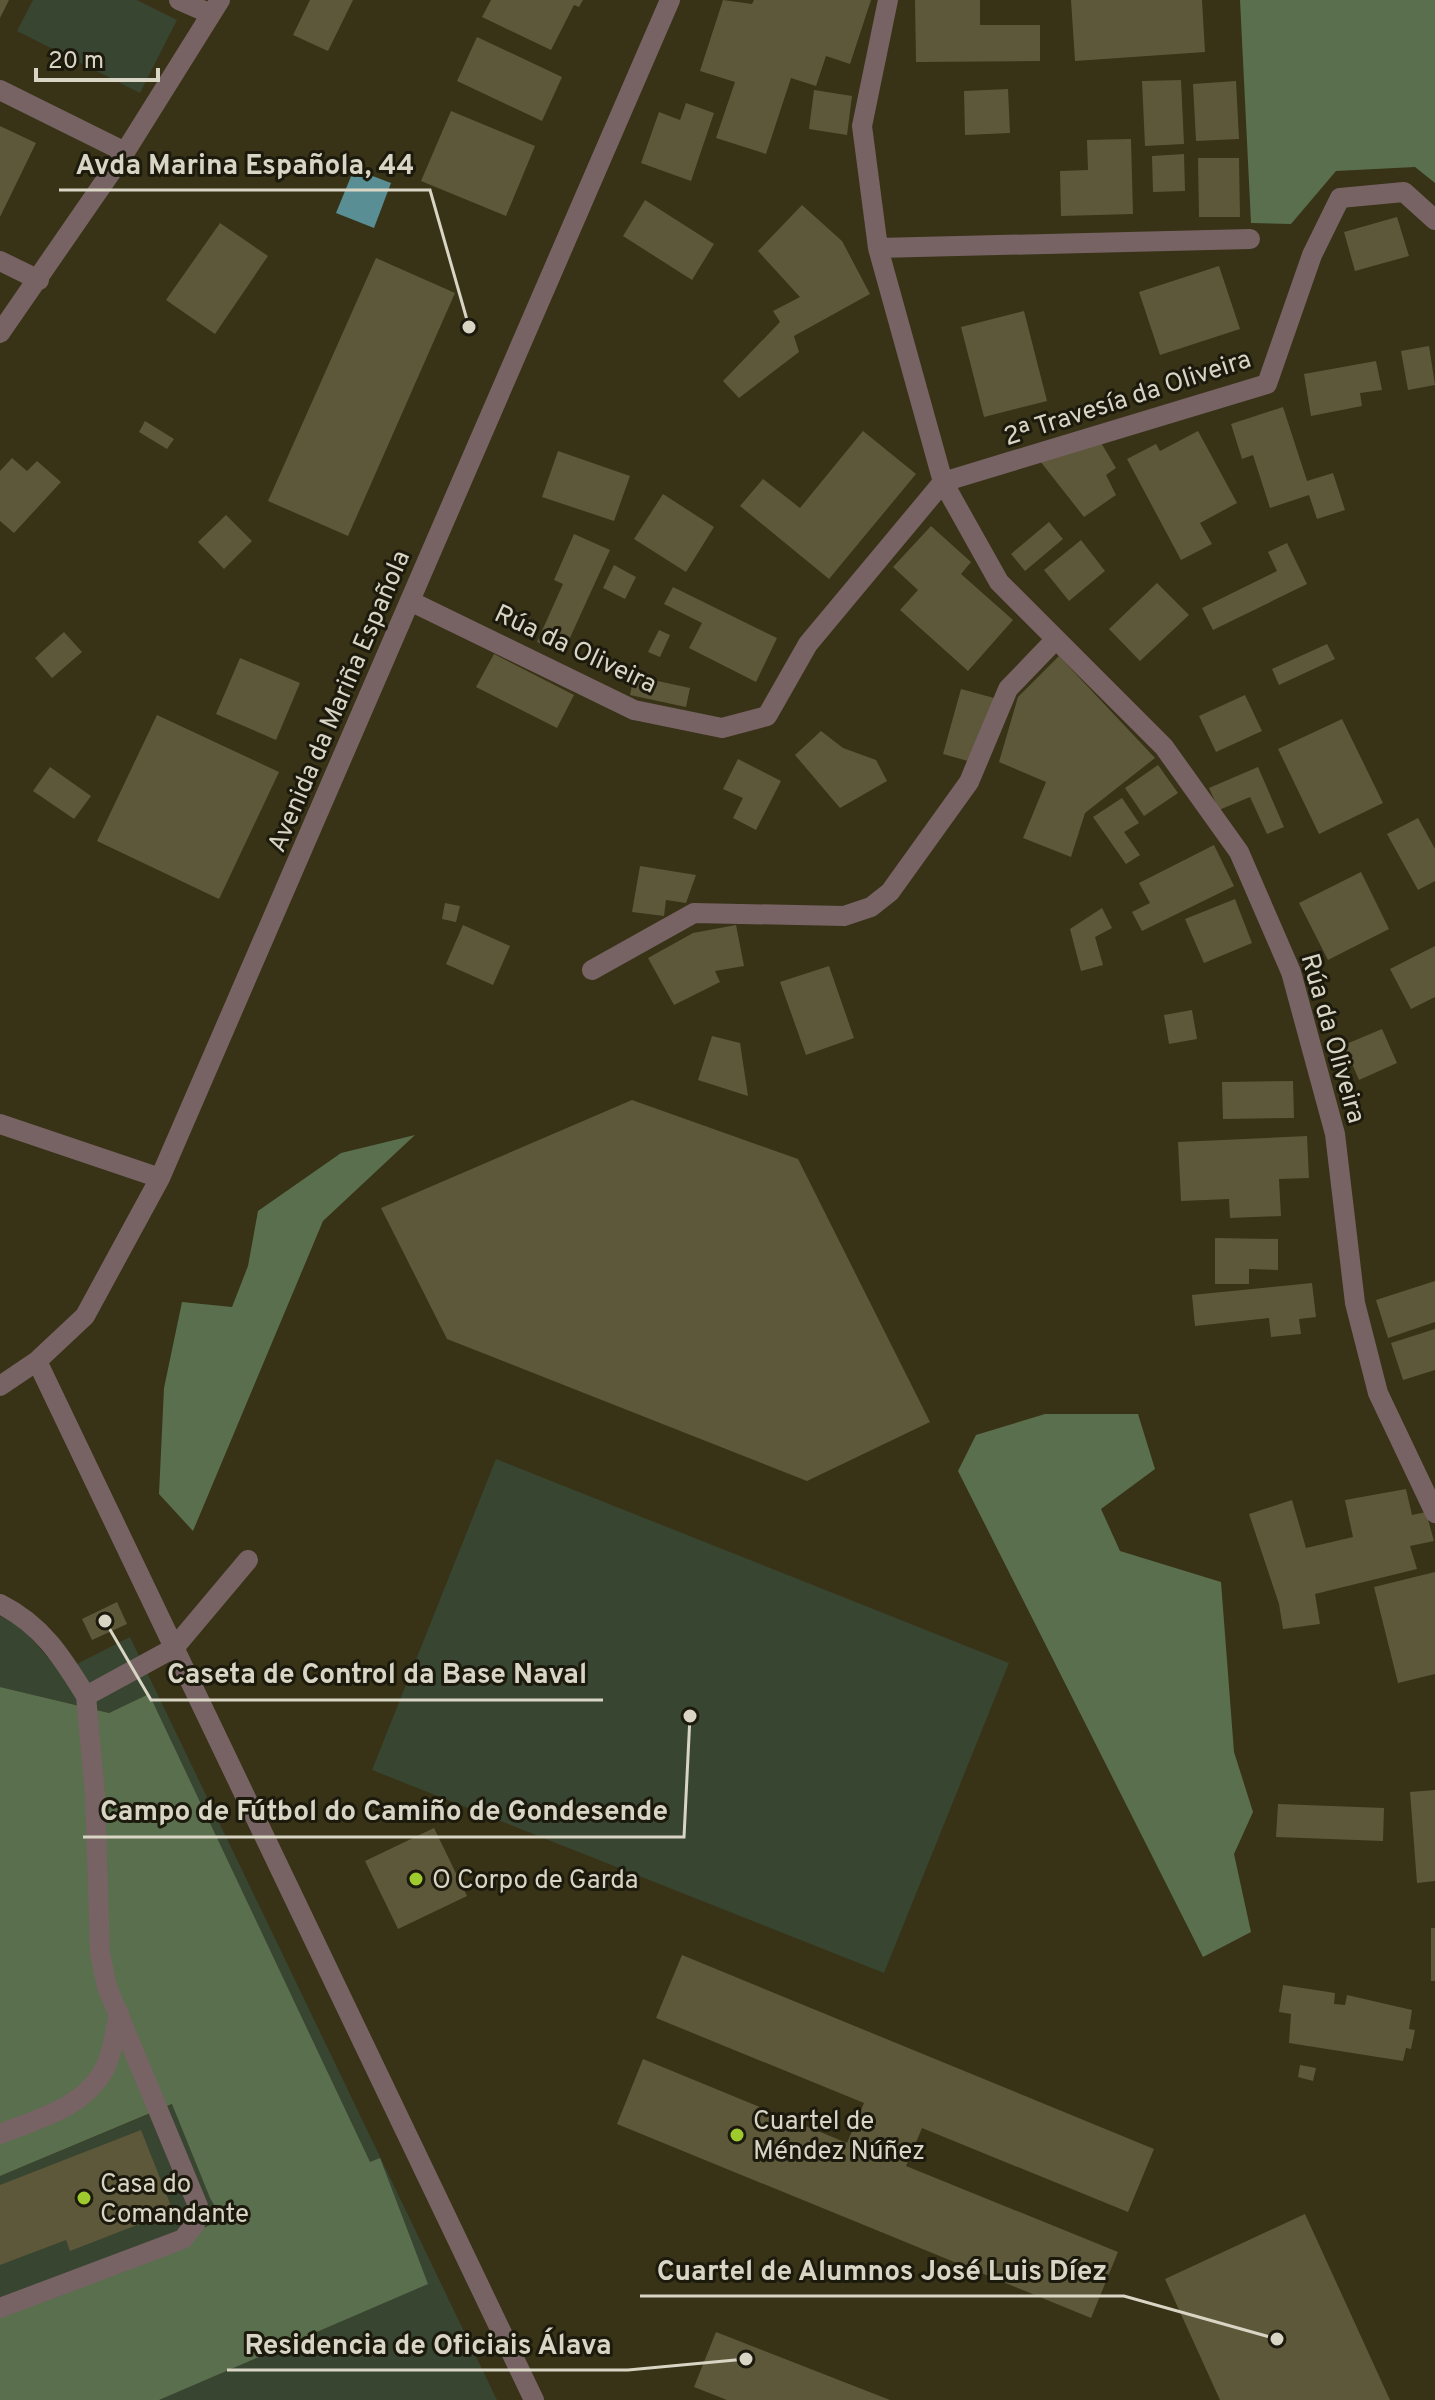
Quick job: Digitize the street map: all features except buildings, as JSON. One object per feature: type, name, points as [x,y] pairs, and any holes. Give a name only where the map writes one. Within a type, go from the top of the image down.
[{"type":"street","points":[[0,333],[125,152],[216,7],[179,0]]},
{"type":"street","name":"Avenida da Mariña Española","points":[[0,1386],[37,1361],[85,1316],[160,1178],[670,0]]},
{"type":"street","name":"Rúa da Oliveira","points":[[888,0],[862,126],[878,248],[943,482],[999,582],[1164,747],[1239,852],[1285,959],[1335,1134],[1355,1303],[1378,1393],[1435,1513]]},
{"type":"street","points":[[0,90],[125,152]]},
{"type":"street","name":"2ª Travesía da Oliveira","points":[[943,482],[1267,384],[1312,255],[1340,198],[1404,192],[1435,220]]},
{"type":"street","points":[[878,248],[1250,239]]},
{"type":"street","points":[[0,261],[39,280]]},
{"type":"street","name":"Rúa da Oliveira","points":[[410,601],[634,710],[722,728],[767,716],[808,644],[943,482]]},
{"type":"street","points":[[592,970],[694,913],[844,916],[871,907],[890,892],[969,782],[1008,689],[1056,639]]},
{"type":"street","points":[[0,1124],[160,1178]]},
{"type":"street","points":[[37,1361],[534,2400]]},
{"type":"street","points":[[86,1696],[174,1648],[248,1560]]},
{"type":"street","points":[[0,1604],[26,1617],[57,1649],[86,1696],[95,1795],[100,1953],[107,1987],[198,2206],[195,2224],[183,2239],[0,2308]]},
{"type":"street","points":[[0,2134],[69,2106],[90,2089],[105,2067],[119,2013]]},
{"type":"green space","points":[[33,0],[137,0],[177,20],[140,93],[17,31]]},
{"type":"green space","points":[[1240,0],[1435,0],[1435,183],[1415,167],[1336,171],[1291,224],[1251,223]]},
{"type":"green space","points":[[415,1135],[323,1221],[193,1531],[159,1494],[164,1388],[182,1302],[232,1307],[248,1266],[258,1211],[341,1153]]},
{"type":"green space","points":[[1045,1414],[1138,1414],[1155,1469],[1101,1509],[1120,1551],[1221,1582],[1234,1752],[1253,1812],[1234,1854],[1251,1932],[1203,1957],[958,1471],[976,1435]]},
{"type":"green space","points":[[496,1459],[1009,1663],[884,1973],[372,1770]]},
{"type":"green space","points":[[0,1616],[21,1627],[61,1672],[130,1637],[497,2400],[0,2400],[0,2176],[173,2104],[210,2198],[149,1695],[109,1713],[0,1687]]},
{"type":"green space","points":[[0,1687],[109,1713],[149,1694],[370,2162],[380,2158],[428,2284],[159,2400],[0,2400],[0,2308],[223,2220],[210,2198],[172,2104],[0,2176]]},
{"type":"water","points":[[354,169],[391,183],[374,228],[336,213]]},
{"type":"place","name":"Avda Marina Española, 44","points":[[469,327]]},
{"type":"place","name":"Caseta de Control da Base Naval","points":[[105,1621]]},
{"type":"place","name":"Campo de Fútbol do Camiño de Gondesende","points":[[690,1716]]},
{"type":"place","name":"O Corpo de Garda","points":[[416,1879]]},
{"type":"place","name":"Cuartel de Méndez Núñez","points":[[737,2135]]},
{"type":"place","name":"Casa do Comandante","points":[[84,2198]]},
{"type":"place","name":"Cuartel de Alumnos José Luis Díez","points":[[1277,2339]]},
{"type":"place","name":"Residencia de Oficiais Álava","points":[[746,2359]]}]
